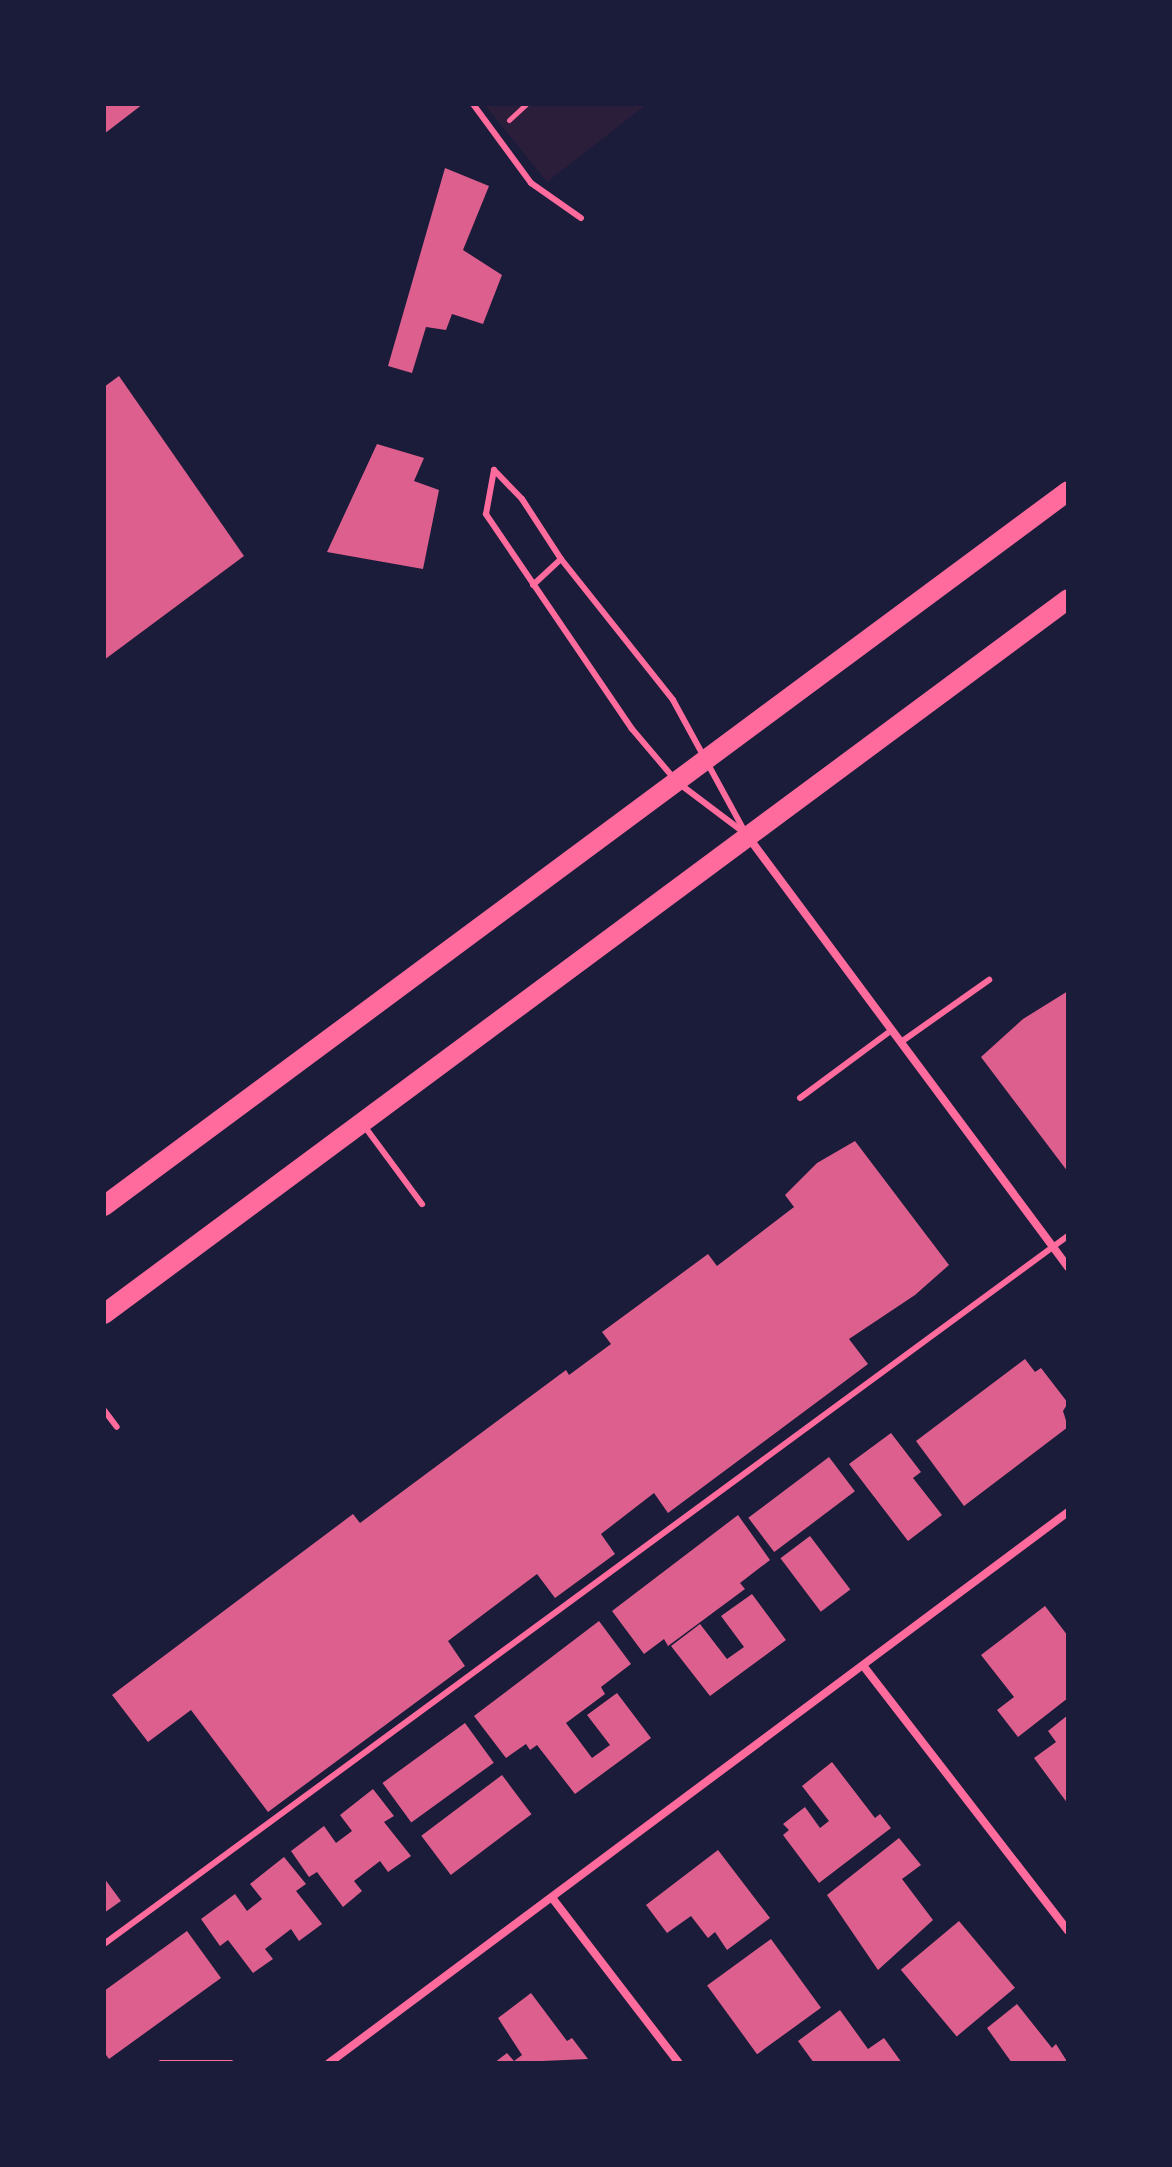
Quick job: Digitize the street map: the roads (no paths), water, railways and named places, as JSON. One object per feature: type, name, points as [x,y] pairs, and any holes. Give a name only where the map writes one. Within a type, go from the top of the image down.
[{"type":"main road","points":[[104,1206],[1068,491]]},
{"type":"main road","points":[[104,1314],[746,834],[1068,599]]},
{"type":"street","points":[[746,834],[1068,1267]]},
{"type":"street","points":[[329,2063],[865,1668],[1068,1512]]},
{"type":"street","points":[[865,1668],[1068,1931]]},
{"type":"street","points":[[553,1899],[679,2063]]},
{"type":"lane","points":[[473,104],[531,183],[581,218]]},
{"type":"lane","points":[[494,470],[522,499],[561,559],[673,700],[708,757],[746,834],[677,782],[632,729],[486,514],[494,470]]},
{"type":"lane","points":[[533,585],[561,559]]},
{"type":"lane","points":[[901,1042],[989,980]]},
{"type":"lane","points":[[800,1098],[892,1030]]},
{"type":"lane","points":[[362,1123],[422,1204]]},
{"type":"lane","points":[[104,1944],[1068,1236]]},
{"type":"lane","points":[[104,1410],[117,1427]]},
{"type":"lane","points":[[161,2063],[231,2063]]}]
